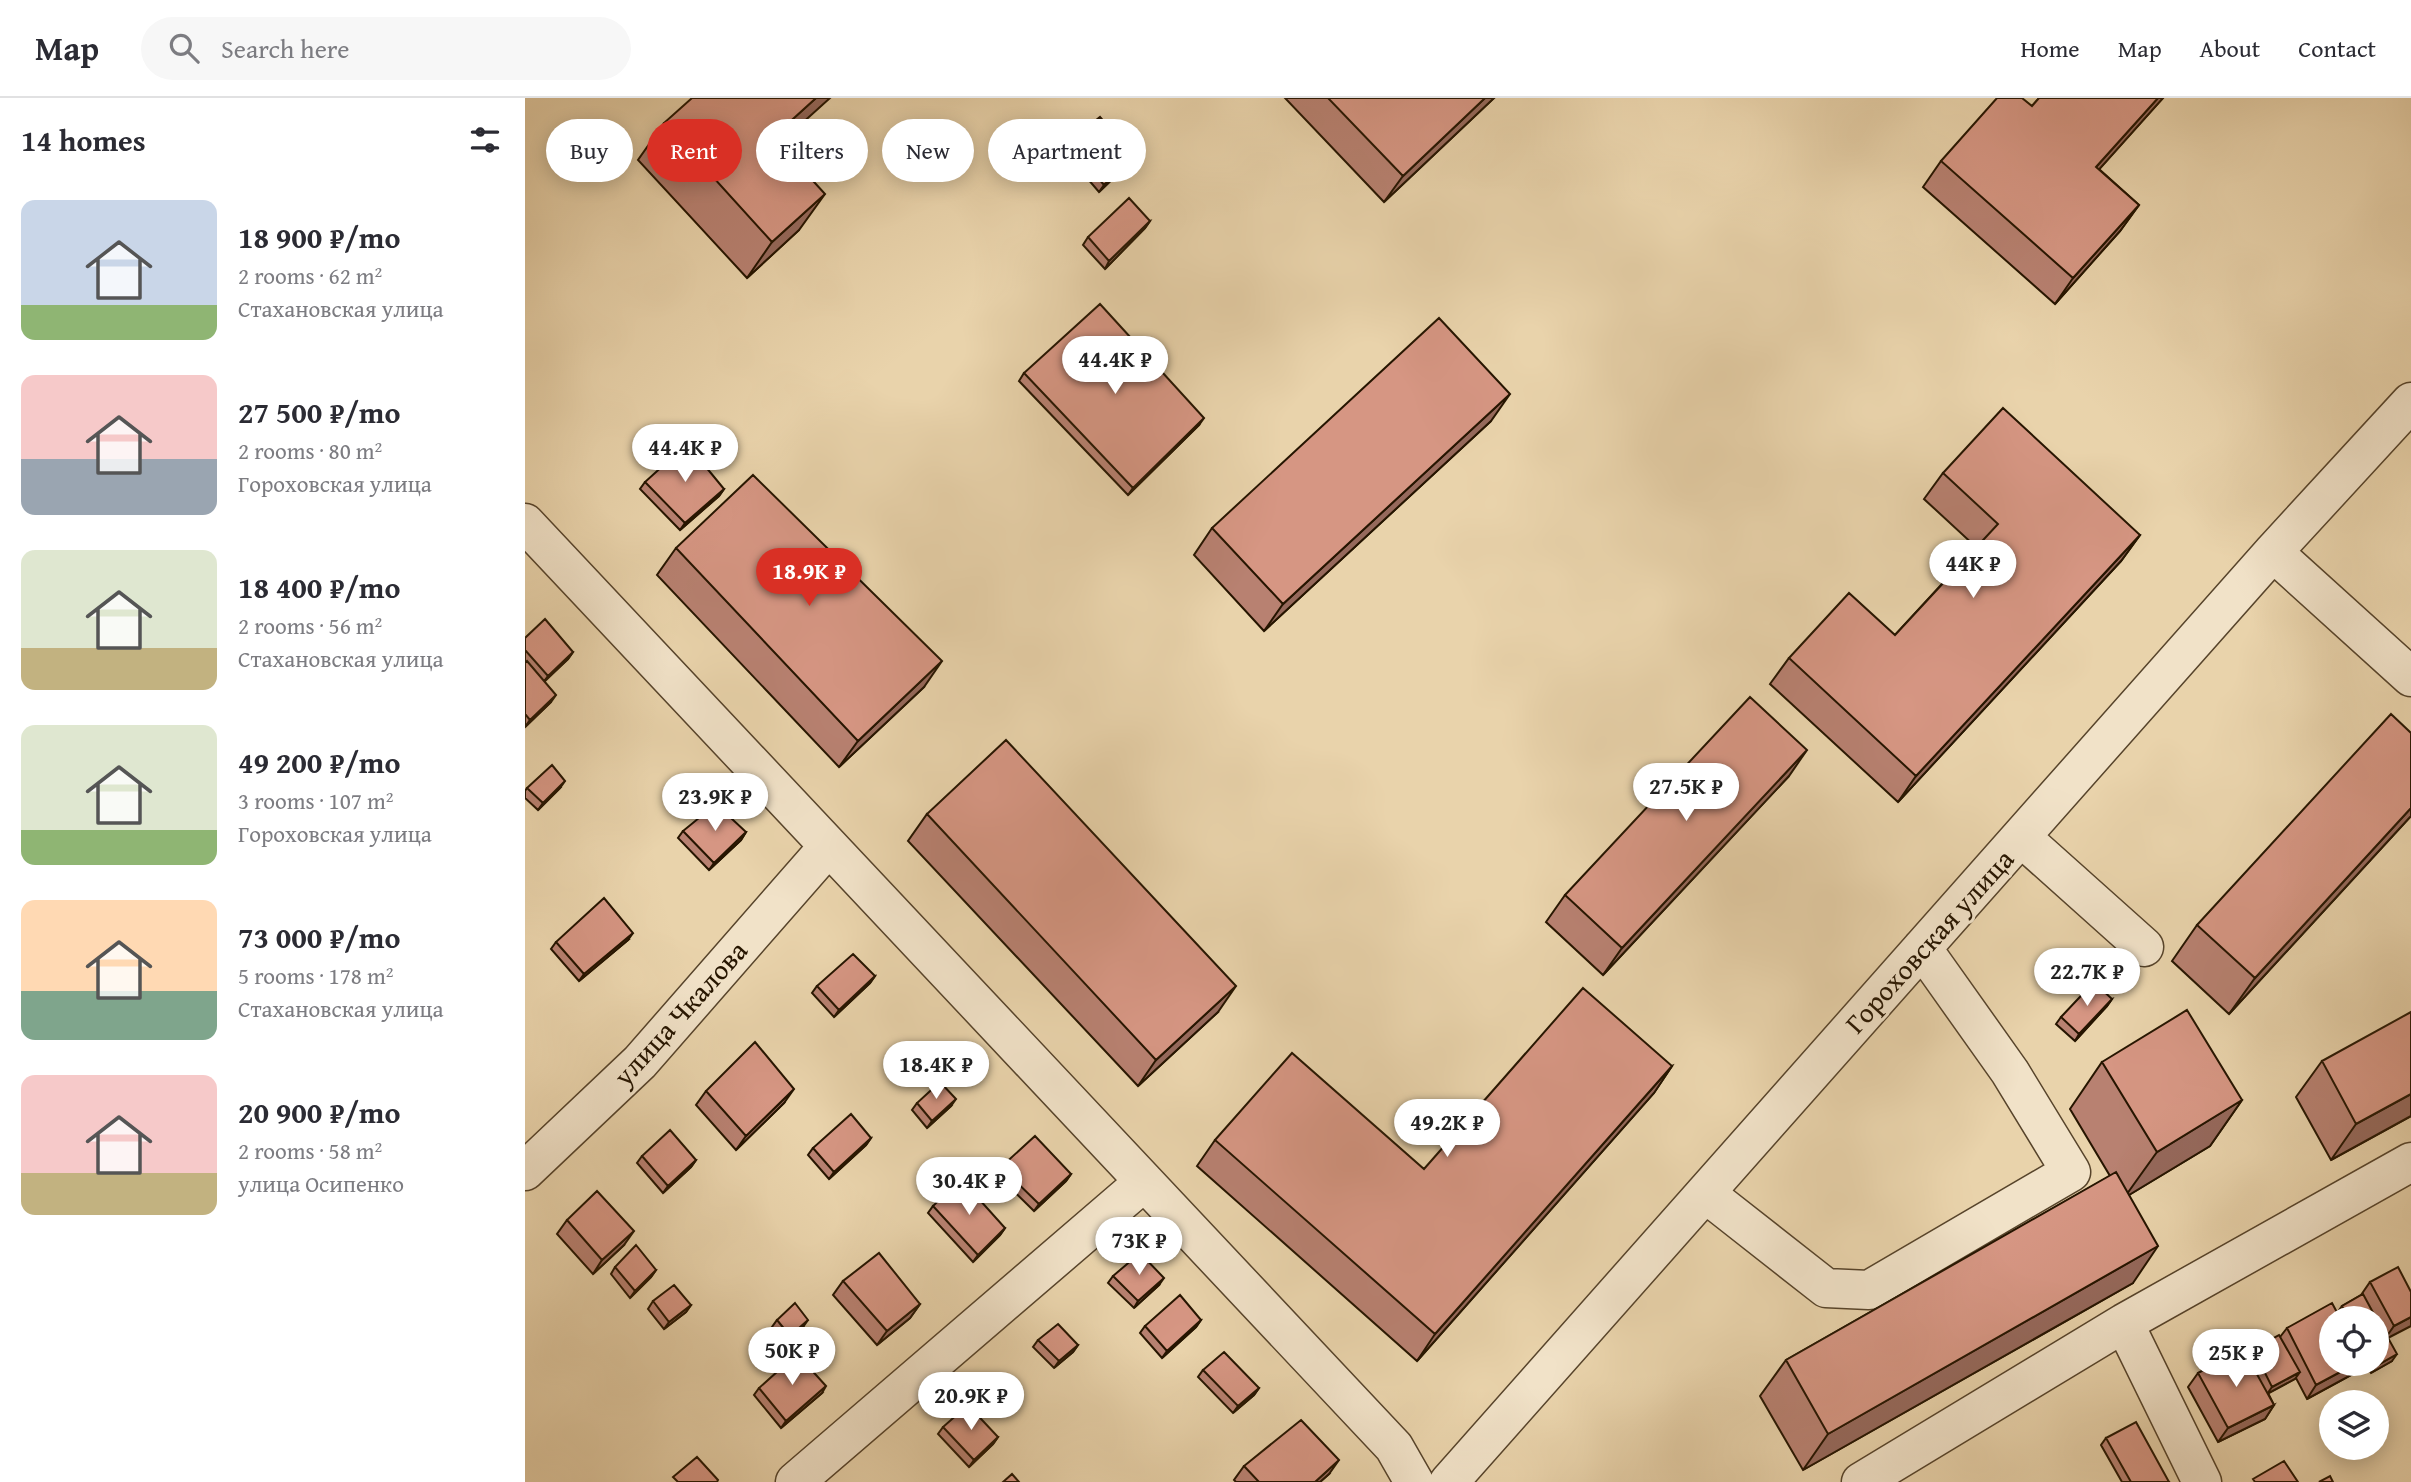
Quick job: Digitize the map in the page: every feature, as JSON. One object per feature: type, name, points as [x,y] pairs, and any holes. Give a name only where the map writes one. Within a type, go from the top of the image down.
[{"type":"street","name":"Гороховская улица","points":[[1449,1482],[2273,552],[2411,402]]},
{"type":"street","points":[[525,523],[1394,1447],[1414,1482]]},
{"type":"street","points":[[2273,552],[2411,677]]},
{"type":"street","points":[[2021,837],[2144,947]]},
{"type":"street","name":"улица Чкалова","points":[[525,1171],[640,1062],[828,847]]},
{"type":"street","points":[[1705,1193],[1826,1288],[1869,1290],[2071,1171],[2010,1072],[1922,948]]},
{"type":"street","points":[[1861,1482],[1909,1470],[2124,1323],[2411,1162]]},
{"type":"street","points":[[795,1482],[1144,1182]]},
{"type":"street","points":[[2124,1323],[2202,1482]]},
{"type":"building","points":[[692,98],[816,98],[793,119],[756,119],[756,182],[814,182],[825,194],[772,242],[718,182],[742,182],[742,119],[668,119]]},
{"type":"building","points":[[1328,98],[1485,98],[1403,176]]},
{"type":"building","points":[[1997,98],[2022,98],[2032,106],[2039,98],[2158,98],[2096,167],[2139,205],[2073,278],[1941,161]]},
{"type":"building","points":[[1129,198],[1150,221],[1109,261],[1088,237]]},
{"type":"building","points":[[1100,304],[1204,418],[1133,488],[1024,373]]},
{"type":"building","points":[[1439,318],[1510,394],[1283,604],[1212,528]]},
{"type":"building","points":[[2003,408],[2140,535],[1916,776],[1789,658],[1849,593],[1895,635],[1998,524],[1943,473]]},
{"type":"building","points":[[687,444],[724,489],[685,523],[645,482]]},
{"type":"building","points":[[753,475],[942,661],[858,741],[676,548]]},
{"type":"building","points":[[545,619],[573,652],[548,676],[525,650],[525,638]]},
{"type":"building","points":[[527,661],[556,695],[530,720],[525,714]]},
{"type":"building","points":[[1750,697],[1807,750],[1622,948],[1565,895]]},
{"type":"building","points":[[2391,714],[2411,733],[2411,808],[2255,978],[2197,925]]},
{"type":"building","points":[[1006,740],[1236,986],[1156,1060],[927,814]]},
{"type":"building","points":[[552,765],[565,781],[543,803],[527,788]]},
{"type":"building","points":[[716,804],[746,832],[714,863],[683,831]]},
{"type":"building","points":[[604,898],[633,933],[584,974],[556,942]]},
{"type":"building","points":[[853,954],[875,976],[839,1010],[817,986]]},
{"type":"building","points":[[2094,982],[2112,999],[2079,1034],[2061,1017]]},
{"type":"building","points":[[1583,988],[1672,1066],[1435,1334],[1215,1140],[1292,1053],[1424,1169]]},
{"type":"building","points":[[2187,1010],[2242,1100],[2157,1152],[2102,1062]]},
{"type":"building","points":[[2411,1012],[2411,1094],[2356,1124],[2322,1061]]},
{"type":"building","points":[[755,1042],[794,1089],[746,1136],[706,1091]]},
{"type":"building","points":[[940,1082],[956,1099],[932,1121],[917,1103]]},
{"type":"building","points":[[851,1114],[871,1138],[834,1172],[813,1148]]},
{"type":"building","points":[[670,1130],[696,1160],[668,1186],[642,1156]]},
{"type":"building","points":[[1035,1136],[1071,1174],[1039,1204],[1001,1167]]},
{"type":"building","points":[[2116,1172],[2158,1246],[1828,1434],[1786,1360]]},
{"type":"building","points":[[961,1179],[1005,1228],[978,1255],[933,1206]]},
{"type":"building","points":[[597,1191],[634,1231],[602,1260],[567,1220]]},
{"type":"building","points":[[636,1245],[656,1270],[635,1291],[615,1267]]},
{"type":"building","points":[[879,1253],[920,1304],[887,1331],[843,1281]]},
{"type":"building","points":[[1140,1253],[1164,1278],[1138,1301],[1113,1276]]},
{"type":"building","points":[[2398,1267],[2411,1292],[2411,1317],[2394,1326],[2389,1317],[2389,1306],[2383,1306],[2370,1282]]},
{"type":"building","points":[[674,1285],[691,1305],[669,1322],[653,1301]]},
{"type":"building","points":[[2363,1294],[2370,1306],[2342,1306]]},
{"type":"building","points":[[1180,1295],[1201,1320],[1167,1351],[1145,1326]]},
{"type":"building","points":[[795,1303],[808,1320],[790,1336],[777,1320]]},
{"type":"building","points":[[2319,1310],[2319,1376],[2333,1376],[2316,1385],[2287,1328]]},
{"type":"building","points":[[1058,1324],[1078,1345],[1059,1361],[1038,1340]]},
{"type":"building","points":[[2279,1335],[2300,1372],[2272,1387],[2253,1349]]},
{"type":"building","points":[[2389,1340],[2397,1354],[2389,1359]]},
{"type":"building","points":[[2243,1349],[2274,1405],[2228,1428],[2198,1373]]},
{"type":"building","points":[[1224,1352],[1259,1388],[1238,1406],[1203,1370]]},
{"type":"building","points":[[797,1354],[826,1386],[786,1421],[759,1388]]},
{"type":"building","points":[[968,1405],[998,1437],[974,1460],[943,1427]]},
{"type":"building","points":[[1301,1420],[1339,1460],[1315,1482],[1259,1482],[1244,1466]]},
{"type":"building","points":[[2136,1422],[2169,1482],[2131,1482],[2106,1438]]},
{"type":"building","points":[[697,1457],[717,1482],[678,1482],[673,1477]]},
{"type":"building","points":[[2284,1461],[2298,1482],[2255,1482],[2253,1479]]},
{"type":"building","points":[[1012,1474],[1019,1482],[1003,1482]]},
{"type":"building","points":[[2330,1476],[2333,1482],[2319,1482]]}]
